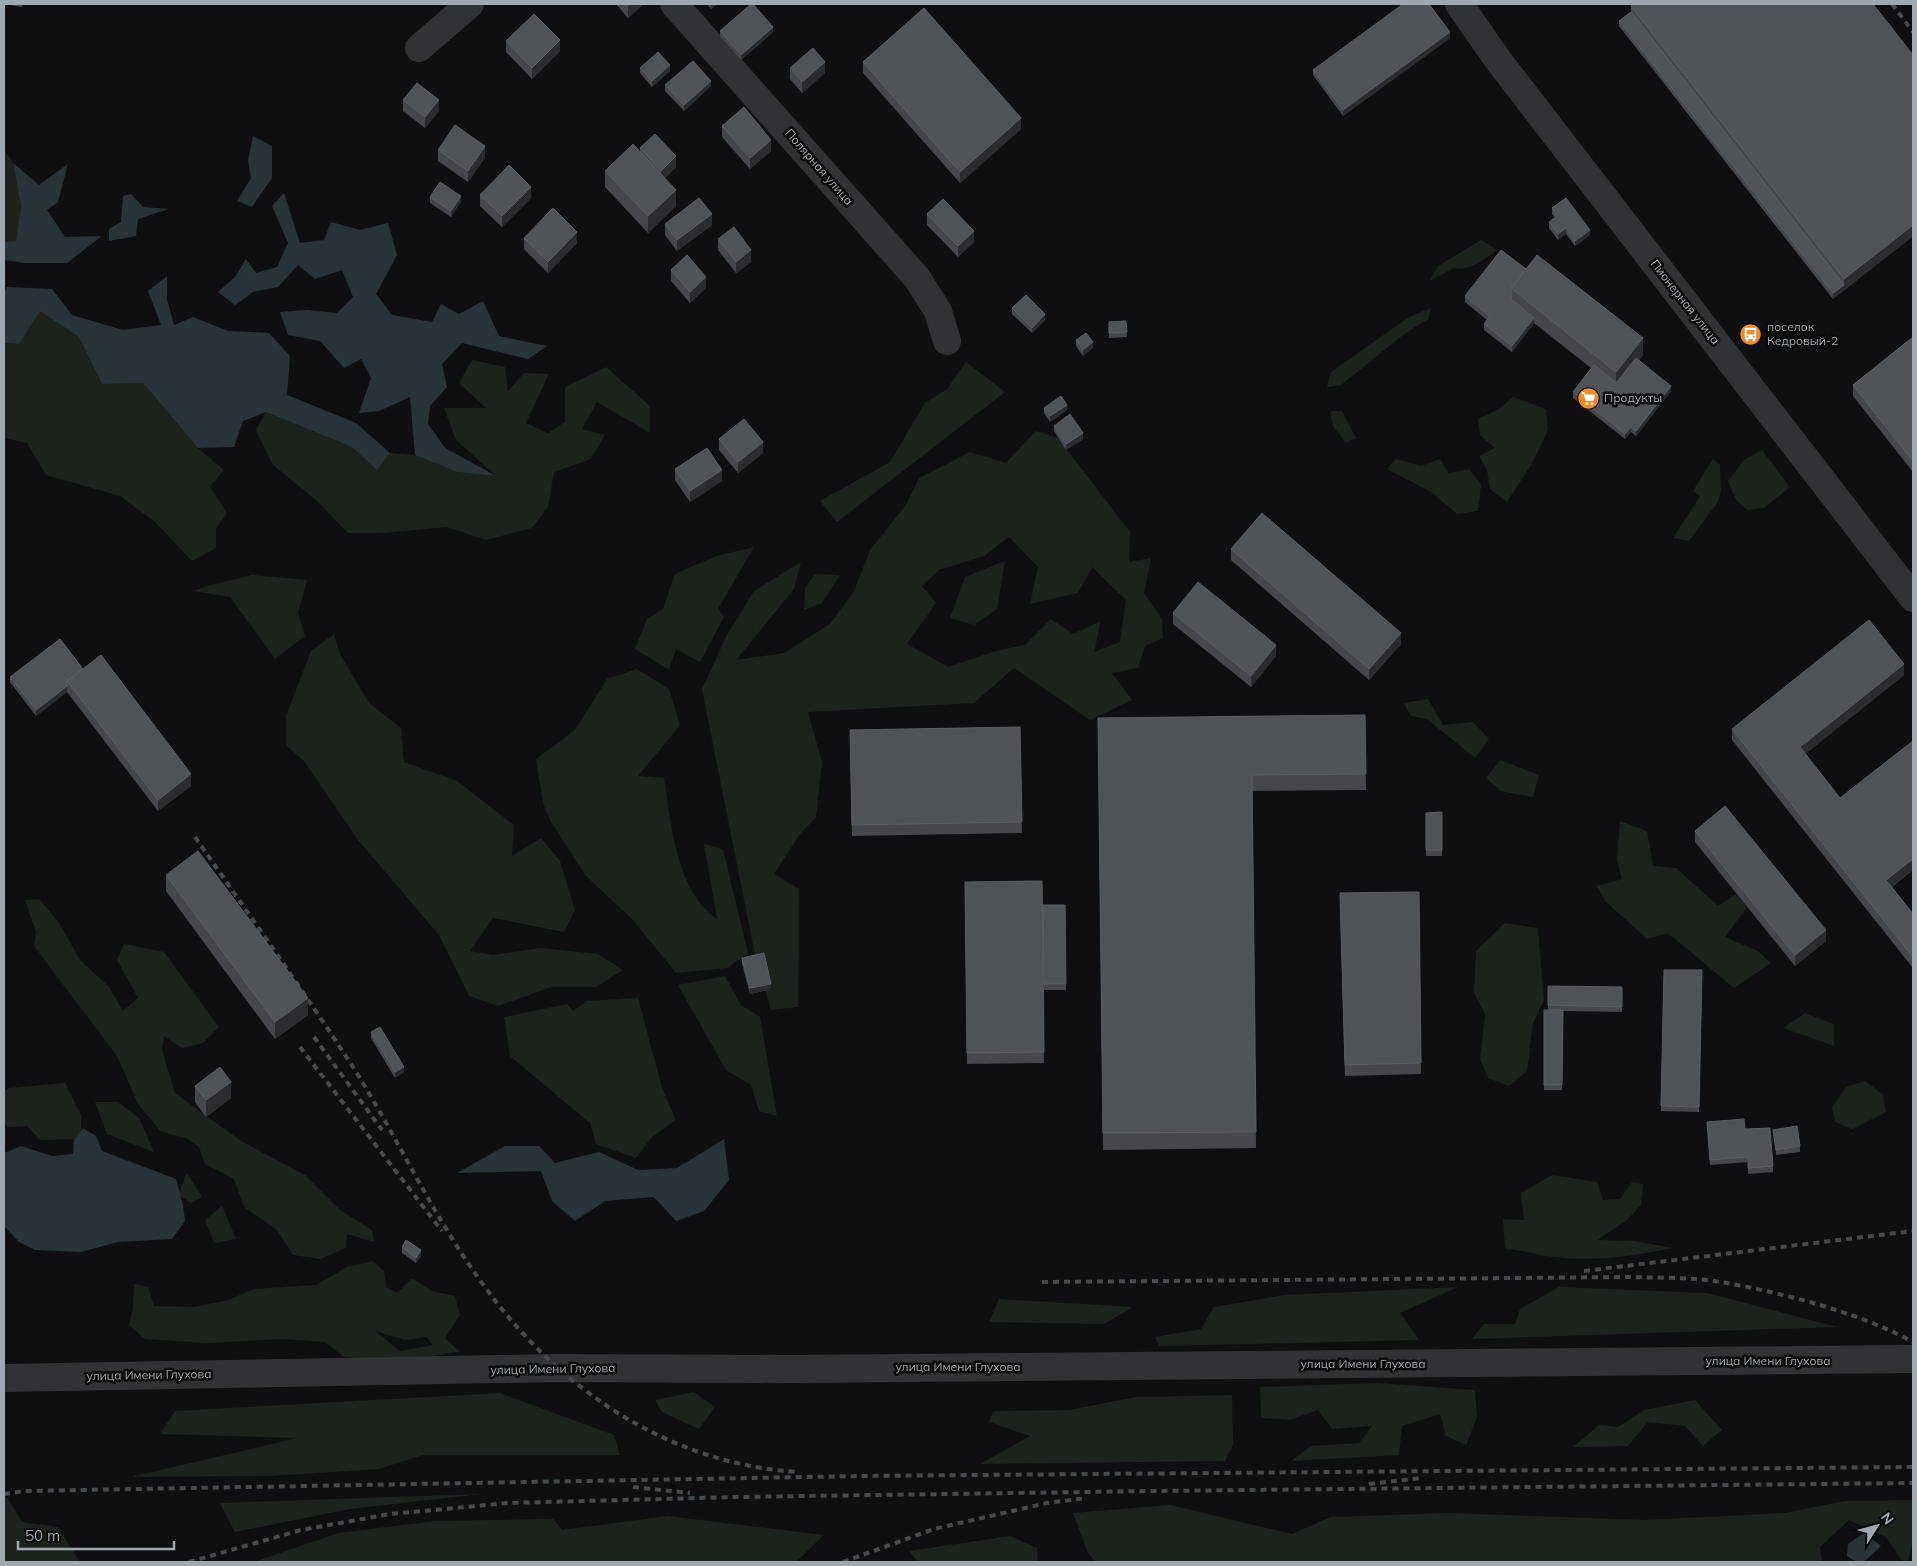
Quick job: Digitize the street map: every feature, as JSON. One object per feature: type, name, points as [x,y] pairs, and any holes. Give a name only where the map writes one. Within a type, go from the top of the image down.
[{"type":"street","points":[[419,48],[470,4]]},
{"type":"street","name":"Полярная улица","points":[[674,4],[917,278],[938,311],[947,341]]},
{"type":"street","name":"Пионерная улица","points":[[1459,4],[1498,60],[1913,598]]},
{"type":"street","name":"улица Имени Глухова","points":[[4,1378],[557,1368],[793,1369],[1913,1359]]},
{"type":"shaded area","points":[[253,136],[272,146],[272,178],[252,207],[237,201],[251,178],[248,161]]},
{"type":"shaded area","points":[[4,149],[13,163],[21,206],[16,241],[4,242]]},
{"type":"shaded area","points":[[13,163],[39,185],[68,164],[58,202],[47,210],[65,237],[102,236],[67,263],[25,263],[4,260],[4,242],[16,241],[21,206]]},
{"type":"shaded area","points":[[284,193],[300,243],[324,240],[331,222],[360,230],[388,223],[397,255],[376,294],[392,315],[432,322],[441,304],[459,314],[483,301],[499,336],[547,346],[528,359],[462,343],[442,364],[447,387],[430,406],[428,424],[445,448],[496,476],[457,472],[415,455],[410,397],[379,411],[359,413],[371,378],[361,359],[344,368],[320,341],[288,335],[280,312],[307,310],[337,313],[353,297],[342,270],[315,279],[298,265],[278,287],[253,292],[235,305],[218,292],[235,277],[246,259],[256,273],[277,267],[288,243],[272,206]]},
{"type":"shaded area","points":[[131,194],[143,207],[169,209],[138,219],[136,236],[109,241],[109,229],[121,222],[123,196]]},
{"type":"shaded area","points":[[1481,240],[1497,250],[1482,261],[1465,268],[1454,268],[1429,281],[1438,266]]},
{"type":"shaded area","points":[[167,276],[167,299],[174,325],[193,317],[228,331],[269,333],[290,356],[287,395],[356,423],[390,453],[377,470],[352,447],[266,412],[243,421],[234,447],[198,448],[143,383],[102,384],[79,337],[40,311],[19,344],[4,343],[4,294],[7,287],[52,289],[72,315],[123,330],[161,325],[148,291]]},
{"type":"shaded area","points":[[1431,308],[1428,319],[1403,335],[1341,385],[1327,387],[1331,372],[1409,317]]},
{"type":"shaded area","points":[[40,310],[79,337],[102,384],[143,383],[198,448],[224,470],[210,486],[227,513],[216,529],[216,548],[192,561],[155,522],[120,496],[46,475],[27,443],[4,438],[4,343],[19,344]]},
{"type":"shaded area","points":[[472,360],[505,367],[508,391],[524,373],[549,374],[526,423],[548,433],[565,422],[565,387],[606,367],[650,406],[650,433],[597,402],[582,429],[605,435],[591,459],[554,472],[548,507],[532,528],[486,540],[447,527],[383,533],[348,533],[317,501],[273,465],[256,430],[266,412],[352,447],[377,469],[390,453],[415,455],[457,472],[495,475],[456,440],[444,408],[486,408],[459,383]]},
{"type":"shaded area","points":[[966,362],[1005,392],[837,522],[820,501],[890,462],[925,403],[947,389]]},
{"type":"shaded area","points":[[1513,397],[1546,409],[1548,430],[1531,465],[1507,502],[1490,489],[1487,470],[1479,456],[1495,448],[1480,435],[1478,419],[1499,409]]},
{"type":"shaded area","points":[[1330,411],[1342,411],[1356,438],[1346,443],[1333,426]]},
{"type":"shaded area","points":[[1036,431],[1058,438],[1130,532],[1129,562],[1151,558],[1144,593],[1162,619],[1163,638],[1145,646],[1138,668],[1112,673],[1132,700],[1090,720],[1014,668],[974,703],[808,712],[822,762],[816,817],[800,834],[774,874],[799,889],[798,1007],[771,1010],[756,960],[702,689],[726,637],[754,591],[801,562],[794,589],[736,660],[784,653],[830,624],[854,591],[870,550],[906,505],[919,478],[970,452],[1006,463]],"holes":[[[1009,537],[1038,567],[1030,604],[1078,593],[1092,567],[1126,600],[1120,642],[1094,652],[1101,621],[1073,634],[1051,619],[1025,645],[996,651],[948,667],[907,644],[936,603],[922,586],[939,570],[984,556]]]},
{"type":"shaded area","points":[[1762,450],[1790,487],[1764,508],[1747,510],[1736,500],[1728,481],[1744,460]]},
{"type":"shaded area","points":[[1396,459],[1421,466],[1440,459],[1449,473],[1469,469],[1481,485],[1478,511],[1457,514],[1431,492],[1387,469]]},
{"type":"shaded area","points":[[1713,459],[1720,465],[1721,491],[1718,502],[1689,541],[1673,538],[1700,496],[1693,491]]},
{"type":"shaded area","points":[[754,547],[718,609],[724,617],[700,662],[676,649],[669,670],[635,649],[647,619],[663,609],[675,574],[716,556]]},
{"type":"shaded area","points":[[1005,561],[997,609],[974,625],[950,618],[965,577]]},
{"type":"shaded area","points":[[815,574],[840,575],[822,603],[804,610],[805,588]]},
{"type":"shaded area","points":[[252,575],[307,580],[298,613],[305,636],[275,659],[230,597],[194,591]]},
{"type":"shaded area","points":[[334,634],[340,654],[369,703],[401,728],[404,762],[457,781],[514,825],[512,856],[541,838],[560,861],[575,910],[564,932],[493,918],[470,951],[493,955],[541,948],[598,954],[623,970],[596,987],[551,987],[498,1006],[469,996],[439,935],[358,840],[304,761],[286,745],[286,716],[311,651]]},
{"type":"shaded area","points":[[637,669],[669,689],[680,725],[638,776],[664,778],[673,835],[684,874],[692,891],[703,907],[717,919],[704,844],[723,849],[748,953],[727,968],[676,973],[633,920],[585,875],[550,820],[543,803],[536,759],[575,730],[607,679]]},
{"type":"shaded area","points":[[1428,699],[1443,725],[1473,722],[1489,739],[1475,758],[1427,719],[1411,716],[1404,703]]},
{"type":"shaded area","points":[[1500,760],[1539,775],[1533,797],[1501,791],[1486,778]]},
{"type":"shaded area","points":[[1620,821],[1647,831],[1653,866],[1676,868],[1718,906],[1736,894],[1747,907],[1725,937],[1758,951],[1771,963],[1734,988],[1668,933],[1647,939],[1605,901],[1597,886],[1622,879],[1617,860]]},
{"type":"shaded area","points":[[39,899],[58,921],[80,960],[109,987],[123,1011],[138,998],[117,960],[124,944],[164,952],[219,1027],[203,1043],[182,1048],[164,1036],[162,1050],[175,1093],[241,1141],[305,1175],[340,1210],[372,1230],[374,1242],[347,1234],[346,1248],[320,1259],[293,1255],[277,1230],[244,1207],[234,1179],[205,1164],[199,1147],[188,1139],[160,1131],[138,1104],[117,1056],[34,946],[36,932],[25,900]]},
{"type":"shaded area","points":[[1505,923],[1538,928],[1544,1000],[1533,1023],[1527,1071],[1509,1086],[1488,1078],[1480,1059],[1485,1014],[1474,993],[1476,951]]},
{"type":"shaded area","points":[[725,976],[741,1005],[760,1017],[777,1116],[759,1111],[751,1085],[726,1070],[678,985]]},
{"type":"shaded area","points":[[638,998],[662,1088],[676,1120],[652,1137],[636,1158],[596,1144],[590,1123],[510,1056],[504,1017],[567,1004],[573,1011],[587,1001]]},
{"type":"shaded area","points":[[1805,1013],[1834,1024],[1834,1046],[1783,1028]]},
{"type":"shaded area","points":[[1865,1081],[1883,1095],[1886,1112],[1852,1129],[1835,1122],[1832,1107],[1846,1087]]},
{"type":"shaded area","points":[[65,1083],[81,1115],[81,1139],[40,1140],[27,1126],[7,1127],[4,1121],[4,1092],[9,1088]]},
{"type":"shaded area","points":[[95,1102],[118,1102],[139,1118],[154,1152],[107,1134]]},
{"type":"shaded area","points":[[83,1128],[96,1136],[102,1151],[176,1179],[185,1221],[172,1239],[118,1242],[81,1252],[35,1250],[19,1242],[4,1226],[4,1153],[21,1146],[52,1156],[73,1154],[74,1140]]},
{"type":"shaded area","points":[[724,1139],[729,1180],[704,1211],[676,1221],[654,1197],[605,1201],[575,1221],[552,1201],[541,1171],[457,1173],[505,1146],[539,1146],[555,1163],[599,1152],[638,1170],[677,1168]]},
{"type":"shaded area","points":[[187,1173],[202,1197],[191,1203],[178,1195]]},
{"type":"shaded area","points":[[1552,1175],[1597,1182],[1603,1200],[1620,1199],[1632,1182],[1643,1184],[1641,1205],[1626,1221],[1597,1240],[1634,1241],[1673,1248],[1629,1256],[1584,1259],[1554,1257],[1505,1249],[1503,1219],[1524,1220],[1521,1193]]},
{"type":"shaded area","points":[[222,1206],[236,1239],[214,1243],[205,1220]]},
{"type":"shaded area","points":[[373,1261],[384,1271],[386,1287],[397,1293],[412,1278],[432,1291],[455,1296],[460,1315],[445,1338],[460,1352],[403,1360],[344,1357],[325,1342],[282,1339],[207,1343],[145,1339],[129,1325],[133,1308],[134,1284],[148,1287],[154,1306],[195,1307],[228,1300],[254,1289],[316,1285],[347,1267]],"holes":[[[375,1331],[405,1340],[426,1337],[433,1345],[400,1351]]]},
{"type":"shaded area","points":[[1458,1287],[1400,1313],[1419,1340],[1159,1346],[1155,1337],[1201,1329],[1214,1307],[1284,1295]]},
{"type":"shaded area","points":[[1559,1287],[1707,1293],[1837,1327],[1472,1339],[1484,1324],[1515,1324],[1520,1309]]},
{"type":"shaded area","points":[[999,1299],[1133,1307],[1104,1324],[989,1322]]},
{"type":"shaded area","points":[[1377,1383],[1475,1390],[1477,1417],[1466,1445],[1446,1436],[1440,1414],[1402,1426],[1399,1455],[1291,1461],[1311,1446],[1359,1443],[1372,1426],[1332,1429],[1318,1410],[1290,1420],[1261,1418],[1260,1387]]},
{"type":"shaded area","points":[[694,1392],[715,1407],[699,1429],[662,1412],[655,1400]]},
{"type":"shaded area","points":[[500,1393],[614,1435],[620,1455],[423,1455],[379,1469],[270,1476],[131,1477],[298,1438],[160,1434],[175,1411]]},
{"type":"shaded area","points":[[1232,1395],[1233,1445],[1225,1461],[980,1464],[1030,1436],[989,1422],[993,1411],[1069,1410],[1136,1397]]},
{"type":"shaded area","points":[[1695,1400],[1722,1430],[1703,1446],[1685,1426],[1648,1422],[1628,1446],[1573,1447],[1599,1425],[1618,1427],[1644,1410]]},
{"type":"shaded area","points":[[481,1494],[350,1509],[235,1532],[220,1503]]},
{"type":"shaded area","points":[[7,1497],[22,1522],[58,1527],[80,1562],[4,1562],[4,1499]]},
{"type":"shaded area","points":[[1913,1500],[1913,1539],[1908,1562],[1903,1562],[1886,1537],[1849,1520],[1820,1547],[1822,1562],[1096,1562],[1088,1553],[1073,1513],[1170,1505],[1292,1534],[1331,1517],[1448,1513],[1645,1520],[1785,1513],[1844,1501]]},
{"type":"shaded area","points":[[668,1516],[824,1535],[796,1562],[254,1562],[338,1533],[435,1521],[553,1519],[562,1530]]},
{"type":"shaded area","points":[[1864,1533],[1881,1546],[1864,1562],[1857,1562],[1847,1556],[1848,1544]]},
{"type":"shaded area","points":[[1010,1536],[1037,1548],[1038,1562],[918,1562],[909,1551]]},
{"type":"building","points":[[751,4],[773,27],[741,55],[720,31]]},
{"type":"building","points":[[1403,4],[1429,4],[1450,32],[1343,110],[1313,70]]},
{"type":"building","points":[[1634,4],[1873,4],[1913,55],[1913,225],[1844,279],[1631,6]]},
{"type":"building","points":[[924,8],[1021,118],[960,172],[863,62]]},
{"type":"building","points":[[1631,12],[1844,285],[1833,293],[1619,21]]},
{"type":"building","points":[[534,14],[560,40],[532,68],[506,41]]},
{"type":"building","points":[[813,48],[825,62],[802,82],[790,68]]},
{"type":"building","points":[[658,52],[670,65],[652,81],[640,68]]},
{"type":"building","points":[[693,61],[711,81],[684,105],[665,85]]},
{"type":"building","points":[[417,83],[439,100],[425,117],[403,100]]},
{"type":"building","points":[[744,107],[771,140],[750,158],[722,126]]},
{"type":"building","points":[[455,125],[485,146],[468,171],[438,150]]},
{"type":"building","points":[[655,134],[676,156],[661,171],[640,148]]},
{"type":"building","points":[[633,144],[676,190],[648,216],[605,171]]},
{"type":"building","points":[[509,165],[531,187],[502,216],[480,195]]},
{"type":"building","points":[[440,182],[461,196],[451,211],[430,197]]},
{"type":"building","points":[[699,198],[712,214],[677,240],[665,224]]},
{"type":"building","points":[[1566,198],[1590,230],[1575,241],[1566,228],[1558,234],[1549,222],[1557,216],[1552,208]]},
{"type":"building","points":[[943,199],[974,231],[958,246],[927,214]]},
{"type":"building","points":[[553,208],[577,232],[548,262],[524,238]]},
{"type":"building","points":[[734,227],[751,250],[736,262],[718,239]]},
{"type":"building","points":[[1501,250],[1526,269],[1511,288],[1511,299],[1534,318],[1512,346],[1484,324],[1490,316],[1465,296]]},
{"type":"building","points":[[687,255],[706,277],[690,292],[671,270]]},
{"type":"building","points":[[1537,255],[1643,338],[1616,372],[1511,288]]},
{"type":"building","points":[[1026,295],[1045,314],[1032,328],[1012,308]]},
{"type":"building","points":[[1126,321],[1127,332],[1109,333],[1109,322]]},
{"type":"building","points":[[1086,333],[1093,342],[1083,350],[1076,340]]},
{"type":"building","points":[[1913,337],[1913,461],[1853,385]]},
{"type":"building","points":[[1636,358],[1671,386],[1636,431],[1631,427],[1625,434],[1573,392],[1594,365],[1616,383]]},
{"type":"building","points":[[1061,396],[1067,405],[1050,416],[1044,408]]},
{"type":"building","points":[[1070,414],[1083,433],[1066,444],[1054,426]]},
{"type":"building","points":[[744,419],[763,442],[738,462],[719,439]]},
{"type":"building","points":[[707,448],[722,470],[690,491],[675,469]]},
{"type":"building","points":[[1262,513],[1401,633],[1369,669],[1231,549]]},
{"type":"building","points":[[1198,582],[1276,645],[1251,676],[1173,613]]},
{"type":"building","points":[[1869,620],[1904,664],[1800,747],[1840,798],[1913,741],[1913,859],[1886,880],[1913,914],[1913,957],[1732,729]]},
{"type":"building","points":[[60,639],[83,669],[67,681],[67,686],[36,710],[10,677]]},
{"type":"building","points":[[101,655],[191,774],[158,800],[67,681]]},
{"type":"building","points":[[1365,715],[1366,774],[1252,775],[1256,1132],[1103,1133],[1098,718]]},
{"type":"building","points":[[1020,727],[1022,822],[852,825],[850,730]]},
{"type":"building","points":[[1725,806],[1826,930],[1795,955],[1695,831]]},
{"type":"building","points":[[1442,812],[1442,850],[1426,850],[1426,813]]},
{"type":"building","points":[[198,851],[308,998],[275,1022],[166,875]]},
{"type":"building","points":[[1042,881],[1044,1052],[967,1053],[965,882]]},
{"type":"building","points":[[1419,892],[1421,1063],[1345,1065],[1340,893]]},
{"type":"building","points":[[1043,905],[1065,905],[1066,984],[1044,984]]},
{"type":"building","points":[[764,953],[771,984],[750,988],[742,958]]},
{"type":"building","points":[[1664,970],[1702,970],[1699,1107],[1661,1106]]},
{"type":"building","points":[[1548,986],[1622,987],[1622,1007],[1548,1005]]},
{"type":"building","points":[[1544,1010],[1563,1010],[1562,1085],[1544,1085]]},
{"type":"building","points":[[380,1027],[404,1067],[395,1072],[371,1032]]},
{"type":"building","points":[[220,1067],[231,1082],[206,1100],[195,1086]]},
{"type":"building","points":[[1744,1119],[1745,1129],[1770,1128],[1773,1166],[1748,1168],[1748,1157],[1710,1160],[1707,1122]]},
{"type":"building","points":[[1797,1126],[1800,1146],[1776,1150],[1773,1130]]},
{"type":"building","points":[[406,1240],[421,1250],[416,1258],[402,1247]]},
{"type":"railway","points":[[1892,4],[1913,32]]},
{"type":"railway","points":[[195,837],[353,1067],[428,1199],[460,1251],[507,1315],[540,1351],[576,1383],[615,1411],[657,1435],[701,1453],[748,1465],[797,1472]]},
{"type":"railway","points":[[314,1037],[382,1130]]},
{"type":"railway","points":[[300,1047],[442,1231]]},
{"type":"railway","points":[[1584,1271],[1913,1231]]},
{"type":"railway","points":[[1042,1282],[1629,1277],[1698,1279],[1745,1287],[1820,1305],[1892,1331],[1913,1342]]},
{"type":"railway","points":[[4,1494],[25,1491],[860,1476],[1913,1467]]},
{"type":"railway","points":[[1369,1484],[1421,1478]]},
{"type":"railway","points":[[189,1562],[301,1530],[390,1514],[508,1503],[737,1497],[1154,1491],[1913,1483]]},
{"type":"railway","points":[[633,1487],[690,1493]]},
{"type":"railway","points":[[843,1562],[934,1529],[1047,1503],[1087,1498]]},
{"type":"place","name":"поселок Кедровый-2","points":[[1751,334]]},
{"type":"place","name":"Продукты","points":[[1588,398]]}]
